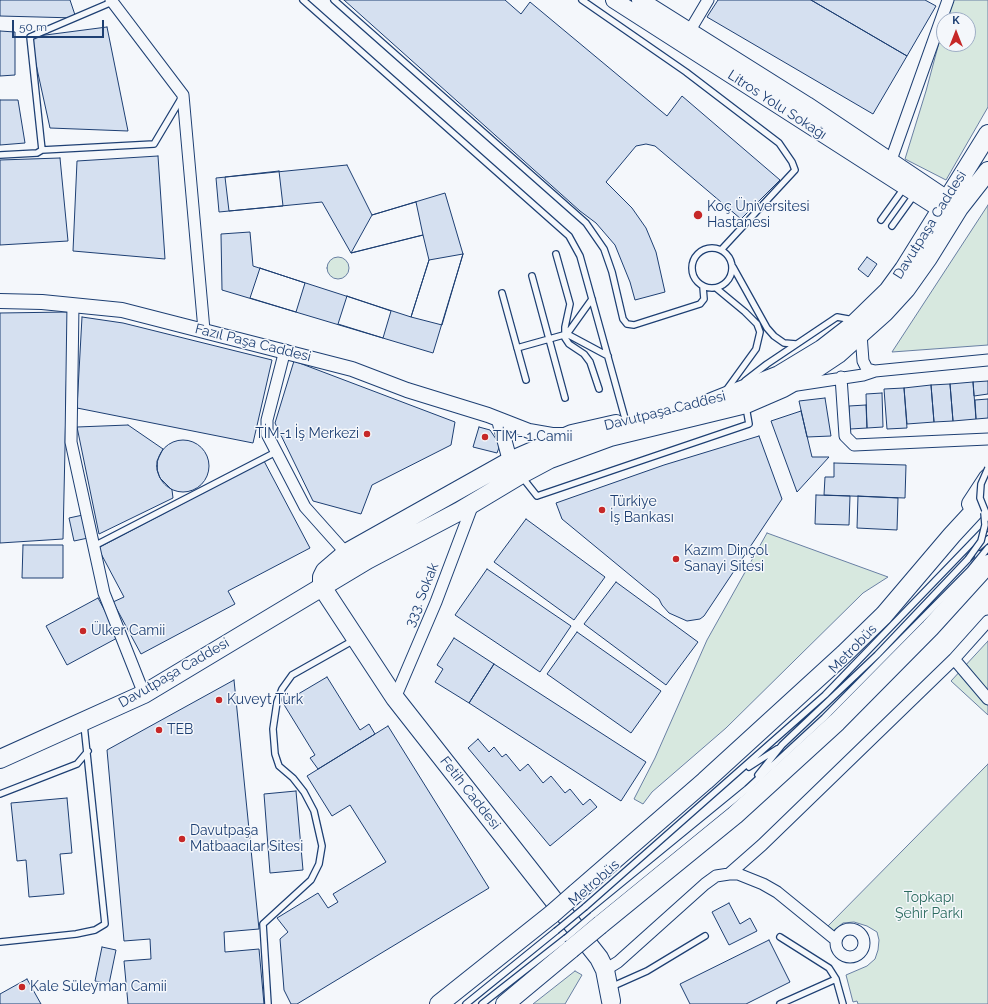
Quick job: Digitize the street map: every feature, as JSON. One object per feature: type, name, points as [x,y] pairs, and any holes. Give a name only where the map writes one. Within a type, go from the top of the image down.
[{"type":"main road","name":"Litros Yolu Sokağı","points":[[614,0],[807,105],[892,160],[949,208]]},
{"type":"main road","name":"Litros Yolu Sokağı","points":[[640,0],[685,38],[801,121],[910,190],[949,208]]},
{"type":"main road","name":"Davutpaşa Caddesi","points":[[322,587],[325,571],[346,553],[515,468],[572,434],[712,402],[742,398],[822,349],[857,330],[906,289],[928,258],[949,208],[988,134]]},
{"type":"main road","name":"Davutpaşa Caddesi","points":[[949,208],[988,171]]},
{"type":"main road","name":"Davutpaşa Caddesi","points":[[0,759],[144,694],[322,587],[474,502],[515,468],[550,459],[610,437],[742,398],[783,388],[838,354],[857,330]]},
{"type":"main road","points":[[407,539],[421,521],[502,472],[515,468]]},
{"type":"main road","points":[[952,535],[988,478]]},
{"type":"main road","points":[[439,1004],[552,914],[580,900],[705,781],[844,654],[884,615],[952,535],[986,504]]},
{"type":"main road","points":[[506,1002],[569,943],[735,814],[822,736],[930,628],[988,564]]},
{"type":"main road","name":"Fetih Caddesi","points":[[322,587],[395,698],[599,958],[605,970],[609,999]]},
{"type":"street","points":[[685,38],[708,0]]},
{"type":"street","points":[[892,160],[948,0]]},
{"type":"street","points":[[112,1],[183,95],[204,330]]},
{"type":"street","name":"Fazıl Paşa Caddesi","points":[[0,301],[73,305],[122,310],[285,350],[352,369],[407,390],[488,415],[529,431],[552,435],[572,434]]},
{"type":"street","points":[[73,305],[71,442],[104,593],[144,694]]},
{"type":"street","points":[[857,330],[863,361],[867,369],[875,371]]},
{"type":"street","points":[[285,350],[266,429],[276,452],[305,507],[346,553]]},
{"type":"street","points":[[783,388],[863,375],[875,371],[988,360]]},
{"type":"street","points":[[840,378],[845,436],[854,445],[988,439]]},
{"type":"street","points":[[499,420],[515,468]]},
{"type":"street","name":"333. Sokak","points":[[395,698],[436,602],[474,502]]},
{"type":"street","points":[[729,874],[762,845],[954,659],[988,621]]},
{"type":"street","points":[[954,659],[988,699]]},
{"type":"street","points":[[605,970],[618,962],[705,884],[716,876],[729,874],[738,874],[763,884],[777,892],[836,940]]},
{"type":"lane","points":[[303,0],[570,236],[580,256],[626,422]]},
{"type":"lane","points":[[334,0],[586,223],[604,249],[612,272],[623,319],[627,324],[634,325],[700,304],[704,299],[703,287]]},
{"type":"lane","points":[[582,0],[686,72],[779,143],[792,162],[795,170],[720,250]]},
{"type":"lane","points":[[42,150],[30,37],[112,1]]},
{"type":"lane","points":[[0,155],[37,153],[42,150],[154,144],[183,95]]},
{"type":"lane","points":[[881,220],[910,190]]},
{"type":"lane","points":[[892,226],[910,190]]},
{"type":"lane","points":[[733,267],[732,273],[726,283],[716,288],[703,287],[698,283],[692,270],[696,257],[707,249],[720,250],[729,257],[767,328],[774,336],[784,343],[797,344]]},
{"type":"lane","points":[[556,254],[570,304],[566,334],[569,344],[584,354],[590,362],[599,389]]},
{"type":"lane","points":[[532,276],[565,398]]},
{"type":"lane","points":[[712,402],[729,388],[756,349],[760,337],[759,328],[754,321],[716,288]]},
{"type":"lane","points":[[502,293],[526,380]]},
{"type":"lane","points":[[517,348],[566,334],[592,299]]},
{"type":"lane","points":[[515,468],[537,496],[749,424],[742,398],[746,380],[755,372],[837,317],[848,319],[857,330]]},
{"type":"lane","points":[[566,334],[608,356]]},
{"type":"lane","points":[[93,546],[276,452]]},
{"type":"lane","name":"Metrobüs","points":[[988,468],[981,484],[980,498],[986,504],[988,518]]},
{"type":"lane","name":"Metrobüs","points":[[968,559],[981,541],[985,525],[986,504]]},
{"type":"lane","name":"Metrobüs","points":[[466,1004],[556,931],[580,900],[733,777],[825,695],[988,526]]},
{"type":"lane","name":"Metrobüs","points":[[747,789],[782,745],[877,655],[988,539]]},
{"type":"lane","name":"Metrobüs","points":[[597,920],[747,789],[824,718],[970,570],[988,548]]},
{"type":"lane","points":[[268,1004],[262,924],[311,880],[319,864],[321,850],[320,837],[314,811],[304,792],[279,766],[275,754],[273,729],[277,702],[282,689],[292,675],[356,639]]},
{"type":"lane","points":[[0,942],[76,934],[96,930],[105,924],[84,722]]},
{"type":"lane","name":"Metrobüs","points":[[733,777],[782,745]]},
{"type":"lane","points":[[0,794],[77,764],[88,751]]},
{"type":"lane","points":[[609,999],[647,971],[705,936]]},
{"type":"lane","points":[[780,937],[829,968],[836,979],[843,1004]]},
{"type":"lane","points":[[482,1004],[569,943]]},
{"type":"lane","points":[[780,1004],[836,979]]},
{"type":"green space","points":[[950,0],[988,0],[988,107],[946,180],[905,159],[936,52],[976,52],[976,12],[947,12]]},
{"type":"green space","points":[[988,205],[988,345],[892,352]]},
{"type":"green space","points":[[338,257],[346,260],[349,268],[346,276],[338,279],[330,276],[327,268],[330,260]]},
{"type":"green space","points":[[767,533],[888,577],[863,593],[726,728],[652,792],[643,804],[634,799],[655,758],[707,640]]},
{"type":"green space","points":[[988,641],[988,715],[951,681]]},
{"type":"green space","name":"Topkapı Şehir Parkı","points":[[988,764],[988,1004],[858,1004],[857,1001],[853,1002],[846,975],[867,966],[875,959],[879,940],[877,932],[867,926],[854,922],[843,923],[833,931],[827,927]]},
{"type":"green space","points":[[575,971],[582,975],[565,1004],[533,1004]]},
{"type":"building","points":[[0,0],[70,0],[76,18],[0,16]]},
{"type":"building","points":[[344,0],[505,0],[521,14],[530,2],[667,116],[682,96],[780,180],[741,219],[655,146],[646,144],[636,146],[606,182],[632,208],[646,228],[656,252],[665,292],[635,300],[630,282],[615,245],[596,223],[580,211]]},
{"type":"building","points":[[718,0],[811,0],[907,56],[873,114],[707,17]]},
{"type":"building","points":[[811,0],[925,0],[936,6],[907,56]]},
{"type":"building","points":[[107,27],[128,131],[50,128],[30,37]]},
{"type":"building","points":[[0,31],[15,32],[15,75],[0,76]]},
{"type":"building","points":[[0,100],[18,100],[25,143],[0,145]]},
{"type":"building","points":[[158,156],[165,259],[73,251],[77,161]]},
{"type":"building","points":[[60,158],[68,241],[0,245],[0,160]]},
{"type":"building","points":[[347,165],[372,215],[445,193],[463,254],[433,353],[222,290],[221,234],[250,232],[253,266],[411,317],[429,260],[423,235],[351,253],[322,202],[219,212],[216,178]]},
{"type":"building","points":[[279,171],[283,206],[229,211],[225,177]]},
{"type":"building","points":[[416,202],[423,235],[351,253],[372,215]]},
{"type":"building","points":[[463,254],[442,325],[411,317],[429,260]]},
{"type":"building","points":[[867,257],[877,264],[868,277],[858,269]]},
{"type":"building","points":[[260,268],[305,283],[296,312],[250,298]]},
{"type":"building","points":[[347,296],[391,311],[383,338],[338,324]]},
{"type":"building","points":[[68,312],[63,539],[0,543],[0,313]]},
{"type":"building","points":[[82,317],[123,323],[272,360],[253,443],[77,408]]},
{"type":"building","name":"TİM-1 İş Merkezi","points":[[294,361],[455,422],[451,445],[372,485],[361,514],[313,501],[275,423]]},
{"type":"building","points":[[988,381],[988,394],[974,396],[973,382]]},
{"type":"building","points":[[973,382],[976,419],[953,421],[950,384]]},
{"type":"building","points":[[950,384],[953,421],[934,422],[931,385]]},
{"type":"building","points":[[931,385],[934,422],[907,424],[904,388]]},
{"type":"building","points":[[904,388],[907,428],[887,429],[884,389]]},
{"type":"building","points":[[882,393],[883,427],[867,428],[866,394]]},
{"type":"building","points":[[825,398],[831,436],[807,437],[799,401]]},
{"type":"building","points":[[988,399],[988,418],[976,419],[975,400]]},
{"type":"building","points":[[866,405],[867,428],[850,429],[849,406]]},
{"type":"building","points":[[801,411],[812,457],[829,457],[797,492],[771,421]]},
{"type":"building","points":[[128,425],[163,449],[157,461],[157,470],[160,478],[172,490],[173,498],[99,534],[77,427]]},
{"type":"building","name":"TİM- 1 Camii","points":[[479,427],[490,430],[500,445],[497,453],[473,447]]},
{"type":"building","name":"Kazım Dinçol Sanayi Sitesi","points":[[759,436],[782,499],[704,616],[700,619],[687,621],[669,613],[659,599],[562,519],[556,503],[664,465]]},
{"type":"building","points":[[178,440],[188,440],[202,447],[209,461],[209,471],[202,485],[188,492],[178,492],[168,488],[161,481],[157,471],[157,461],[161,451],[168,444]]},
{"type":"building","points":[[264,461],[310,548],[228,591],[235,604],[141,654],[113,602],[124,597],[98,548]]},
{"type":"building","points":[[834,463],[906,465],[905,498],[824,495],[825,477],[834,477]]},
{"type":"building","points":[[816,495],[850,496],[849,525],[815,524]]},
{"type":"building","points":[[858,496],[898,498],[897,530],[857,528]]},
{"type":"building","points":[[83,515],[88,538],[74,541],[69,518]]},
{"type":"building","points":[[526,519],[605,577],[574,620],[494,562]]},
{"type":"building","points":[[23,545],[63,545],[63,578],[22,578]]},
{"type":"building","points":[[487,569],[571,626],[540,672],[455,615]]},
{"type":"building","points":[[616,582],[698,642],[666,685],[584,624]]},
{"type":"building","name":"Ülker Camii","points":[[98,598],[119,637],[67,665],[46,626]]},
{"type":"building","points":[[577,632],[661,691],[631,733],[547,674]]},
{"type":"building","points":[[454,638],[494,664],[469,703],[435,682],[443,669],[437,665]]},
{"type":"building","points":[[494,664],[646,762],[621,801],[469,703]]},
{"type":"building","points":[[327,677],[360,730],[369,724],[375,734],[318,769],[310,758],[315,755],[283,703]]},
{"type":"building","name":"Davutpaşa Matbaacılar Sitesi","points":[[234,680],[259,929],[224,932],[225,952],[259,949],[264,1004],[128,1004],[124,961],[151,959],[150,939],[124,941],[107,750]]},
{"type":"building","points":[[388,726],[489,888],[297,1004],[291,1004],[284,990],[280,939],[288,932],[277,918],[318,893],[328,908],[338,902],[333,894],[386,862],[350,805],[332,816],[307,776]]},
{"type":"building","points":[[478,739],[489,752],[494,747],[502,757],[506,754],[520,771],[528,764],[543,783],[551,776],[565,793],[570,789],[583,805],[590,799],[597,807],[550,846],[468,748]]},
{"type":"building","points":[[296,791],[303,870],[270,873],[264,794]]},
{"type":"building","points":[[67,798],[72,853],[60,854],[64,894],[29,897],[26,860],[17,861],[11,803]]},
{"type":"building","points":[[729,903],[740,924],[750,918],[757,931],[729,945],[712,912]]},
{"type":"building","points":[[769,940],[790,982],[746,1004],[690,1004],[680,984]]},
{"type":"building","points":[[102,947],[116,950],[109,984],[95,981]]},
{"type":"building","name":"Kale Süleyman Camii","points":[[27,979],[41,1004],[0,1004],[0,994]]},
{"type":"place","name":"Koç Üniversitesi Hastanesi","points":[[698,215]]},
{"type":"place","name":"TİM-1 İş Merkezi","points":[[367,434]]},
{"type":"place","name":"TİM- 1 Camii","points":[[485,437]]},
{"type":"place","name":"Türkiye İş Bankası","points":[[602,510]]},
{"type":"place","name":"Kazım Dinçol Sanayi Sitesi","points":[[676,559]]},
{"type":"place","name":"Ülker Camii","points":[[83,631]]},
{"type":"place","name":"Kuveyt Türk","points":[[219,700]]},
{"type":"place","name":"TEB","points":[[159,730]]},
{"type":"place","name":"Davutpaşa Matbaacılar Sitesi","points":[[182,839]]},
{"type":"place","name":"Kale Süleyman Camii","points":[[22,987]]}]
